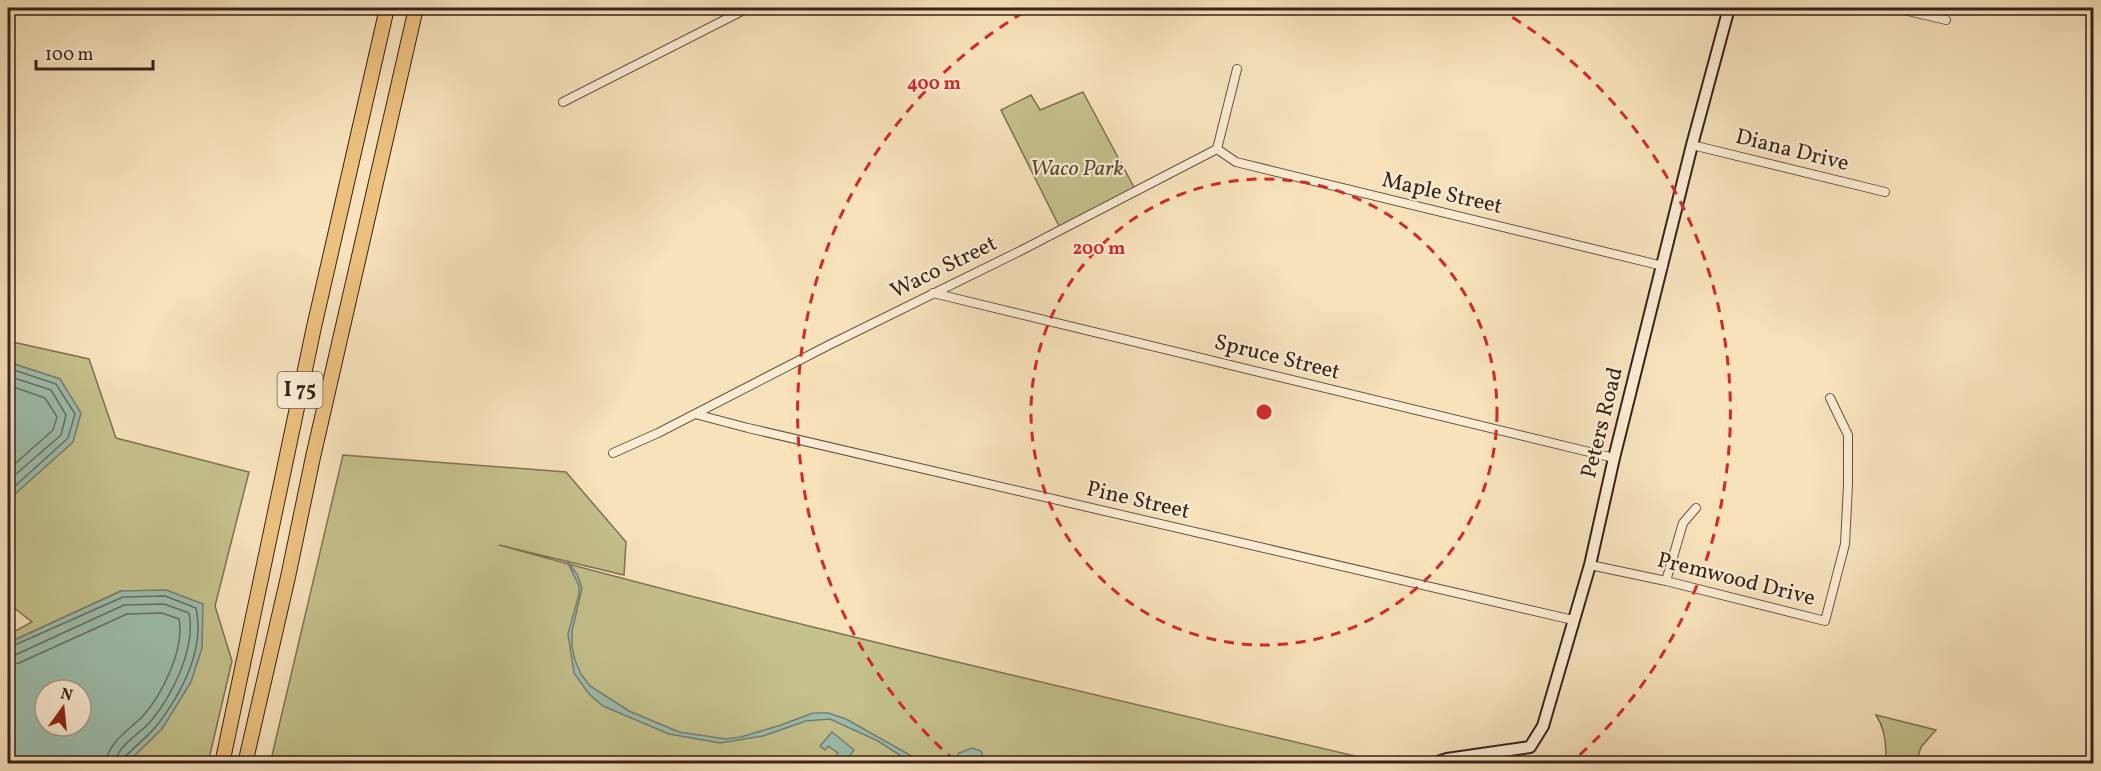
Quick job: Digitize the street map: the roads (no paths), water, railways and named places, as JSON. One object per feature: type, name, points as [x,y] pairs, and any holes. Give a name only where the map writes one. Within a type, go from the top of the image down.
[{"type":"highway","name":"I 75","points":[[245,764],[313,457],[412,25],[418,8]]},
{"type":"highway","name":"I 75","points":[[222,764],[314,327],[386,11]]},
{"type":"street","points":[[563,102],[748,8]]},
{"type":"street","name":"Peters Road","points":[[1432,764],[1447,759],[1530,747],[1543,726],[1590,565],[1614,458],[1692,145],[1729,8]]},
{"type":"street","points":[[1895,8],[1946,20]]},
{"type":"street","points":[[1217,149],[1237,69]]},
{"type":"street","name":"Diana Drive","points":[[1692,145],[1885,192]]},
{"type":"street","name":"Maple Street","points":[[1217,149],[1236,162],[1663,266]]},
{"type":"street","name":"Waco Street","points":[[613,453],[1022,250],[1217,149]]},
{"type":"street","name":"Spruce Street","points":[[932,293],[1614,458]]},
{"type":"street","name":"Premwood Drive","points":[[1590,565],[1666,581],[1825,621],[1845,544],[1848,485],[1848,435],[1830,398]]},
{"type":"street","name":"Pine Street","points":[[695,414],[771,434],[1573,620]]},
{"type":"street","points":[[1666,581],[1683,523],[1696,508]]},
{"type":"water","points":[[8,362],[60,379],[81,413],[73,442],[16,493],[8,496]]},
{"type":"water","points":[[567,561],[577,574],[582,588],[572,631],[575,660],[590,686],[629,711],[679,732],[726,739],[741,737],[813,713],[828,713],[846,719],[924,763],[912,763],[878,741],[830,719],[806,721],[763,736],[720,743],[669,734],[603,706],[589,694],[574,673],[568,634],[579,586]]},
{"type":"water","points":[[166,590],[203,604],[202,648],[191,682],[162,729],[129,761],[119,763],[8,763],[8,643],[121,591]]},
{"type":"water","points":[[832,732],[854,750],[844,763],[831,763],[838,753],[828,746],[825,750],[820,746]]},
{"type":"water","points":[[972,748],[981,751],[985,763],[955,763],[959,753]]},
{"type":"park label","name":"Waco Park","points":[[1077,169]]}]
